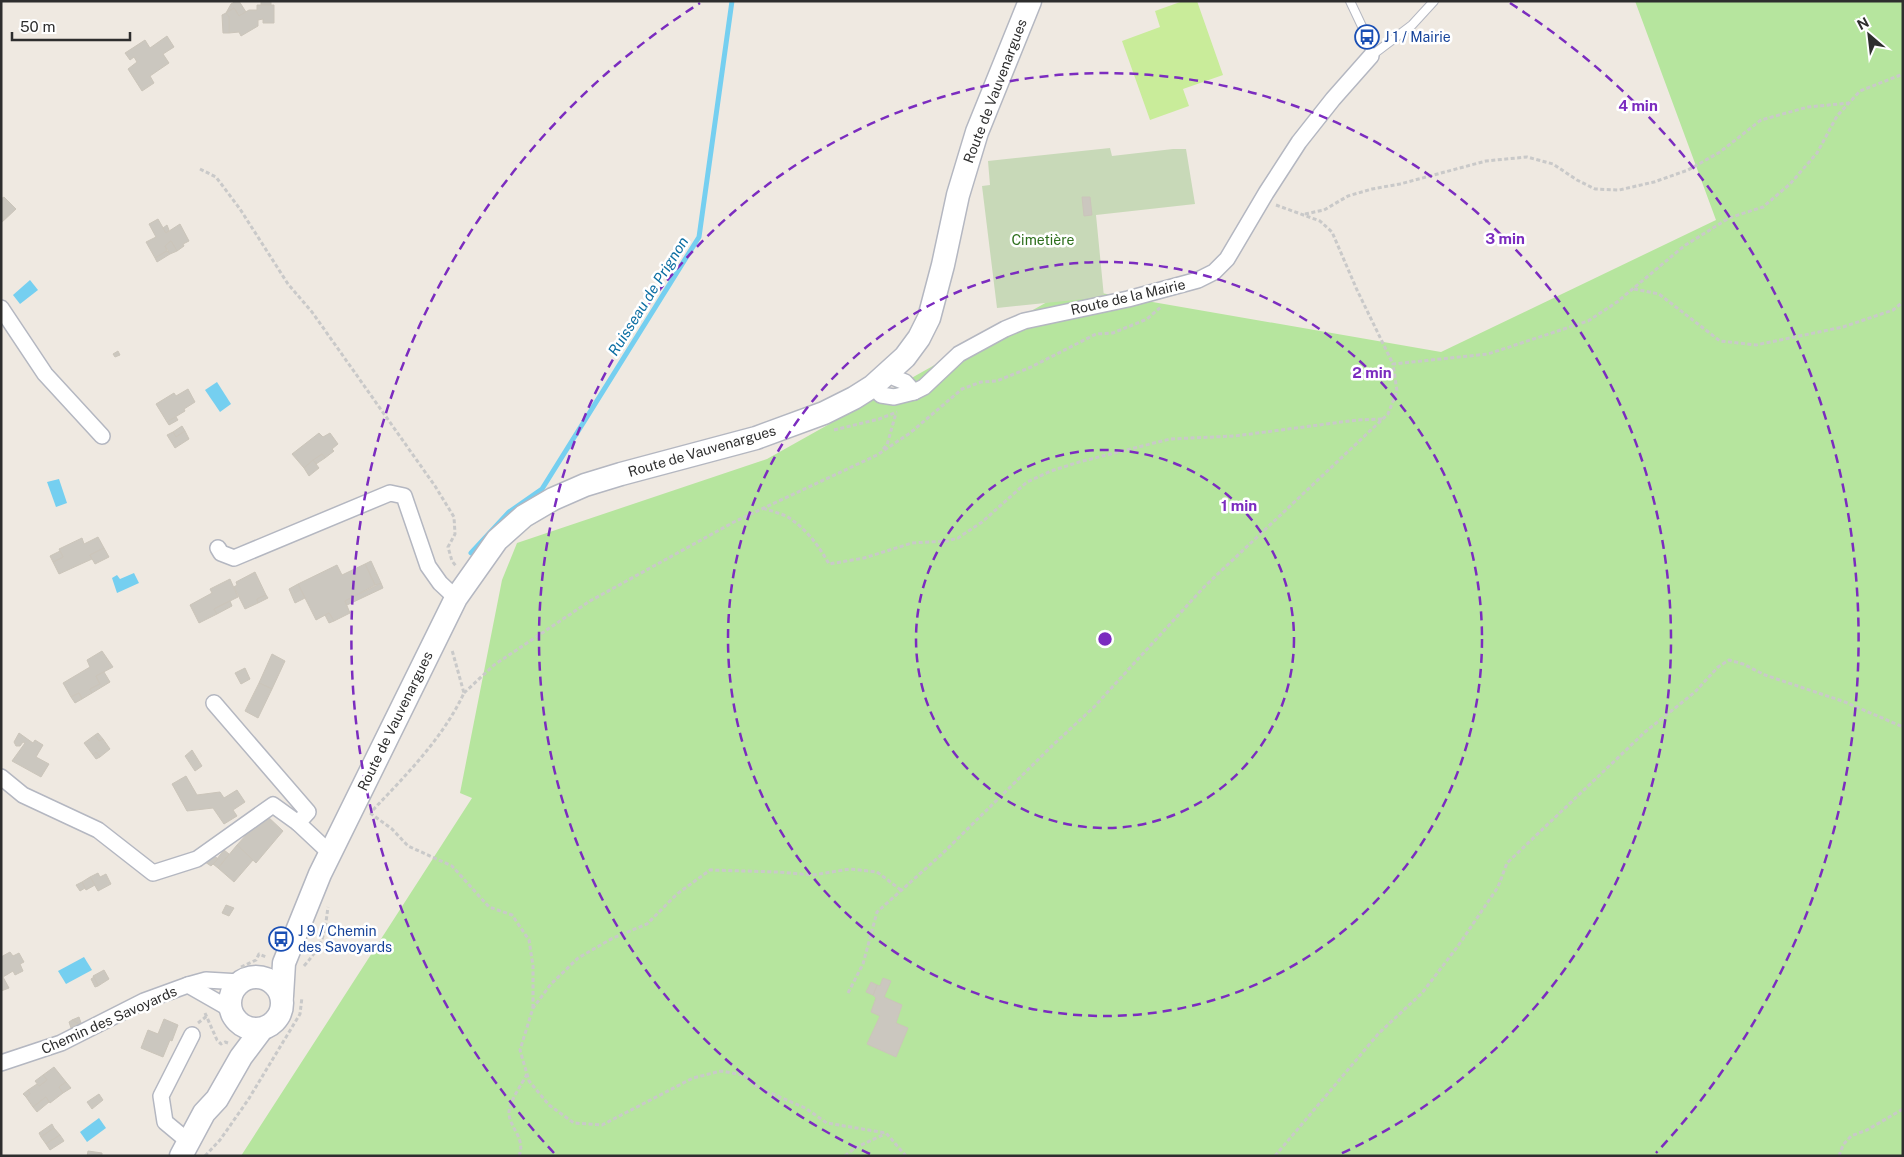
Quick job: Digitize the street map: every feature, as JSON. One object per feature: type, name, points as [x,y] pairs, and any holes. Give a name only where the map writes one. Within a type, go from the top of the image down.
[{"type":"main road","name":"Route de Vauvenargues","points":[[282,996],[284,963],[320,874],[461,589],[497,540],[524,516],[553,499],[585,485],[756,438],[794,425],[846,402],[873,386],[905,357],[919,338],[929,318],[958,195],[977,132],[1030,1]]},
{"type":"main road","name":"Route de Vauvenargues","points":[[254,967],[320,874]]},
{"type":"main road","points":[[204,1113],[208,1094],[230,1051],[234,1016],[231,994],[254,967],[278,988],[282,996],[280,1013],[270,1026],[253,1030],[244,1028],[234,1016]]},
{"type":"main road","points":[[185,1149],[204,1113],[217,1099],[241,1057],[262,1029]]},
{"type":"street","name":"Route de la Mairie","points":[[873,386],[881,395],[894,397],[914,392],[924,387],[959,354],[985,339],[1018,324],[1085,307],[1128,299],[1198,280],[1214,272],[1227,259],[1262,200],[1300,142],[1327,106],[1371,56]]},
{"type":"street","points":[[1,308],[45,374],[102,436]]},
{"type":"street","points":[[891,371],[895,378],[905,382],[914,392]]},
{"type":"street","points":[[218,548],[221,553],[234,558],[390,493],[404,496],[414,520],[428,566],[440,584],[461,589]]},
{"type":"street","points":[[214,703],[308,812],[298,823]]},
{"type":"street","points":[[1,777],[23,795],[98,830],[153,873],[197,859],[273,805],[298,823],[330,853]]},
{"type":"street","name":"Chemin des Savoyards","points":[[1,1064],[61,1043],[144,1001],[188,985],[254,967]]},
{"type":"street","name":"Chemin des Savoyards","points":[[188,985],[234,1016]]},
{"type":"street","points":[[185,1149],[165,1122],[161,1096],[194,1030]]},
{"type":"lane","points":[[1350,1],[1367,37],[1371,56]]},
{"type":"lane","name":"Route de la Mairie","points":[[1371,56],[1412,24],[1434,1]]},
{"type":"path","points":[[1393,364],[1488,354],[1588,321],[1634,288],[1684,246],[1729,218],[1763,207],[1790,184],[1817,153],[1837,116],[1860,92],[1903,74]]},
{"type":"path","points":[[1305,214],[1324,210],[1348,196],[1372,189],[1400,184],[1486,161],[1509,158],[1527,157],[1553,164],[1577,180],[1596,189],[1619,190],[1654,182],[1688,170],[1720,152],[1761,120],[1808,107],[1849,103]]},
{"type":"path","points":[[200,169],[216,177],[240,209],[288,284],[312,312],[435,486],[454,518],[455,534],[448,547],[461,589]]},
{"type":"path","points":[[848,993],[863,964],[877,912],[942,854],[1094,707],[1218,573],[1388,414],[1397,391],[1393,364],[1357,290],[1332,232],[1320,221],[1305,214],[1262,200]]},
{"type":"path","points":[[374,809],[431,745],[464,694],[494,665],[590,602],[734,522],[877,455],[910,434],[933,412],[962,389],[981,382],[998,381],[1031,367],[1096,334],[1113,333],[1147,319],[1169,300],[1180,285]]},
{"type":"path","points":[[1634,288],[1659,294],[1720,341],[1756,345],[1843,327],[1893,310],[1903,302]]},
{"type":"path","points":[[827,432],[859,425],[896,413],[901,409]]},
{"type":"path","points":[[877,455],[887,445],[896,413]]},
{"type":"path","points":[[762,508],[785,516],[797,524],[821,550],[829,564],[864,558],[912,543],[947,541],[958,538],[982,522],[1027,482],[1051,471],[1096,458],[1170,439],[1235,436],[1357,420],[1383,419]]},
{"type":"path","points":[[451,643],[452,654],[464,694]]},
{"type":"path","points":[[1275,1156],[1379,1033],[1422,993],[1458,946],[1498,887],[1508,863],[1645,732],[1695,692],[1718,667],[1729,660],[1743,664],[1764,675],[1845,702],[1903,727]]},
{"type":"path","points":[[370,813],[392,829],[408,846],[452,866],[489,907],[512,915],[529,940],[533,966],[533,1008],[520,1050],[529,1081],[549,1105],[574,1123],[602,1126],[693,1078],[721,1070],[743,1075],[757,1087],[805,1108],[828,1123],[886,1133],[906,1156]]},
{"type":"path","points":[[533,1008],[551,984],[578,958],[614,938],[647,924],[676,894],[710,870],[813,875],[850,869],[877,872],[901,890]]},
{"type":"path","points":[[204,1011],[217,1040],[221,1044],[225,1042]]},
{"type":"path","points":[[194,1030],[207,1016]]},
{"type":"path","points":[[519,1156],[521,1152],[520,1140],[509,1114],[514,1098],[527,1074]]},
{"type":"path","points":[[1839,1156],[1843,1145],[1851,1136],[1867,1130],[1903,1109]]},
{"type":"path","points":[[845,1156],[855,1148],[886,1133]]},
{"type":"green space","points":[[1183,1],[1197,1],[1223,75],[1183,89],[1189,106],[1150,120],[1122,41],[1160,27],[1155,11]]},
{"type":"green space","points":[[1635,1],[1903,1],[1903,1156],[241,1156],[472,798],[460,793],[502,580],[517,543],[767,459],[1072,288],[1441,352],[1716,220]]},
{"type":"green space","name":"Cimetière","points":[[1110,148],[1112,156],[1186,149],[1195,204],[1096,215],[1104,297],[997,308],[982,186],[990,185],[988,161]]},
{"type":"water","points":[[30,280],[38,290],[20,304],[13,295]]},
{"type":"water","points":[[217,382],[231,404],[220,412],[205,390]]},
{"type":"water","points":[[59,479],[67,503],[56,507],[47,482]]},
{"type":"water","points":[[134,573],[139,583],[117,593],[112,578],[117,575],[120,579]]},
{"type":"water","points":[[84,957],[92,970],[66,984],[58,971]]},
{"type":"water","points":[[99,1118],[106,1128],[87,1142],[80,1132]]},
{"type":"building","points":[[239,1],[246,12],[239,16],[234,8],[226,13],[231,4]]},
{"type":"building","points":[[261,1],[271,1],[271,5],[261,5]]},
{"type":"building","points":[[257,5],[274,5],[274,23],[263,23],[263,19],[258,20],[258,26],[241,36],[239,32],[229,33],[229,17],[226,13],[234,8],[239,16],[249,10],[257,10]]},
{"type":"building","points":[[226,13],[229,17],[229,33],[223,33],[222,15]]},
{"type":"building","points":[[167,36],[174,47],[163,54],[169,63],[150,76],[154,83],[142,91],[128,69],[137,62],[134,57],[130,60],[125,53],[145,40],[150,48]]},
{"type":"building","points":[[4,197],[16,209],[1,223],[1,199]]},
{"type":"building","points":[[1082,197],[1090,197],[1092,215],[1084,216]]},
{"type":"building","points":[[158,219],[166,233],[180,224],[189,241],[183,244],[184,246],[177,251],[171,241],[165,246],[167,251],[155,258],[146,242],[156,237],[149,224]]},
{"type":"building","points":[[167,225],[169,230],[166,233],[163,228]]},
{"type":"building","points":[[171,241],[177,251],[170,254],[165,246]]},
{"type":"building","points":[[167,251],[170,254],[157,262],[155,258]]},
{"type":"building","points":[[118,351],[120,355],[115,357],[113,354]]},
{"type":"building","points":[[188,389],[195,402],[184,409],[185,411],[167,422],[156,404],[174,393],[176,396]]},
{"type":"building","points":[[176,417],[178,420],[169,425],[167,422]]},
{"type":"building","points":[[182,426],[185,431],[176,437],[173,432]]},
{"type":"building","points":[[185,431],[189,439],[175,448],[167,435],[173,432],[176,437]]},
{"type":"building","points":[[319,433],[323,437],[330,433],[338,444],[332,449],[334,451],[325,458],[322,454],[304,468],[292,454]]},
{"type":"building","points":[[322,454],[325,458],[316,464],[313,460]]},
{"type":"building","points":[[313,460],[319,468],[309,476],[304,468]]},
{"type":"building","points":[[98,537],[104,548],[90,555],[92,559],[59,574],[53,562],[63,557],[59,549],[82,538],[84,544]]},
{"type":"building","points":[[104,548],[109,557],[95,564],[90,555]]},
{"type":"building","points":[[60,551],[63,557],[53,562],[50,556]]},
{"type":"building","points":[[371,561],[381,583],[375,585],[365,564]]},
{"type":"building","points":[[365,564],[375,585],[345,601],[350,613],[334,621],[329,613],[316,620],[298,584],[337,565],[342,575]]},
{"type":"building","points":[[255,572],[266,595],[257,599],[258,603],[245,609],[234,587],[237,585],[236,582]]},
{"type":"building","points":[[230,579],[238,597],[214,609],[217,614],[199,623],[190,605],[212,593],[210,589]]},
{"type":"building","points":[[381,583],[383,588],[347,605],[345,601]]},
{"type":"building","points":[[298,584],[305,598],[295,603],[289,589]]},
{"type":"building","points":[[266,595],[268,598],[258,603],[257,599]]},
{"type":"building","points":[[230,601],[232,606],[217,614],[214,609]]},
{"type":"building","points":[[329,613],[334,621],[329,623],[325,615]]},
{"type":"building","points":[[102,651],[113,667],[96,676],[100,684],[90,689],[92,693],[82,699],[79,693],[71,697],[63,683],[90,667],[87,660]]},
{"type":"building","points":[[272,654],[285,661],[272,689],[259,683]]},
{"type":"building","points":[[245,668],[250,679],[241,684],[235,673]]},
{"type":"building","points":[[104,672],[110,682],[92,693],[90,689],[100,684],[96,676]]},
{"type":"building","points":[[259,683],[272,689],[258,718],[245,711]]},
{"type":"building","points":[[79,693],[82,699],[75,703],[71,697]]},
{"type":"building","points":[[19,733],[33,743],[35,740],[43,745],[36,757],[49,764],[41,777],[12,761],[25,743],[23,742],[20,746],[16,746],[14,742]]},
{"type":"building","points":[[98,733],[103,739],[99,741],[95,735]]},
{"type":"building","points":[[95,735],[99,741],[103,739],[110,749],[100,757],[96,752],[93,755],[84,743]]},
{"type":"building","points":[[192,750],[202,766],[195,771],[185,756]]},
{"type":"building","points":[[96,752],[100,757],[96,759],[93,755]]},
{"type":"building","points":[[186,776],[197,795],[220,792],[224,798],[237,790],[245,802],[233,810],[237,816],[224,824],[213,808],[187,811],[172,784]]},
{"type":"building","points":[[265,814],[283,831],[256,863],[237,845]]},
{"type":"building","points":[[237,845],[253,860],[234,882],[218,868]]},
{"type":"building","points":[[224,850],[229,854],[218,868],[213,864]]},
{"type":"building","points":[[210,852],[218,859],[211,866],[205,862]]},
{"type":"building","points":[[98,873],[100,877],[106,874],[111,884],[98,891],[90,877]]},
{"type":"building","points":[[90,877],[95,885],[86,890],[82,882]]},
{"type":"building","points":[[82,882],[85,888],[80,891],[76,885]]},
{"type":"building","points":[[226,905],[234,908],[229,916],[222,913]]},
{"type":"building","points":[[10,952],[13,956],[19,953],[24,962],[20,964],[23,971],[15,975],[13,971],[3,977],[9,988],[1,991],[1,957]]},
{"type":"building","points":[[104,970],[109,979],[98,986],[93,976]]},
{"type":"building","points":[[94,977],[98,986],[95,987],[91,979]]},
{"type":"building","points":[[883,978],[891,981],[884,997],[902,1005],[896,1023],[908,1028],[896,1057],[867,1044],[880,1016],[871,1012],[876,998],[873,995],[877,985],[880,986]]},
{"type":"building","points":[[871,982],[877,985],[873,995],[866,992]]},
{"type":"building","points":[[79,1017],[81,1023],[79,1024],[72,1020]]},
{"type":"building","points":[[164,1019],[178,1025],[163,1057],[141,1048],[148,1030],[158,1034]]},
{"type":"building","points":[[72,1020],[79,1024],[71,1028],[69,1022]]},
{"type":"building","points":[[54,1067],[66,1082],[59,1087],[63,1093],[50,1103],[46,1097],[33,1107],[26,1097],[30,1094],[28,1090],[37,1084],[39,1086],[47,1080],[43,1075]]},
{"type":"building","points":[[43,1075],[47,1080],[39,1086],[35,1081]]},
{"type":"building","points":[[66,1082],[71,1088],[63,1093],[59,1087]]},
{"type":"building","points":[[28,1090],[30,1094],[26,1097],[23,1094]]},
{"type":"building","points":[[99,1094],[103,1100],[92,1109],[87,1102]]},
{"type":"building","points":[[46,1097],[49,1102],[37,1112],[33,1107]]},
{"type":"building","points":[[52,1124],[54,1128],[41,1137],[39,1133]]},
{"type":"building","points":[[54,1128],[60,1135],[46,1144],[41,1137]]},
{"type":"building","points":[[60,1135],[64,1141],[50,1150],[46,1144]]},
{"type":"building","points":[[88,1151],[102,1153],[102,1156],[87,1156]]},
{"type":"waterway","name":"Ruisseau de Prignon","points":[[471,553],[509,512],[542,489],[699,237],[732,1]]},
{"type":"place","name":"J 1 / Mairie","points":[[1367,37]]},
{"type":"place","name":"J 9 / Chemin des Savoyards","points":[[281,939]]}]
